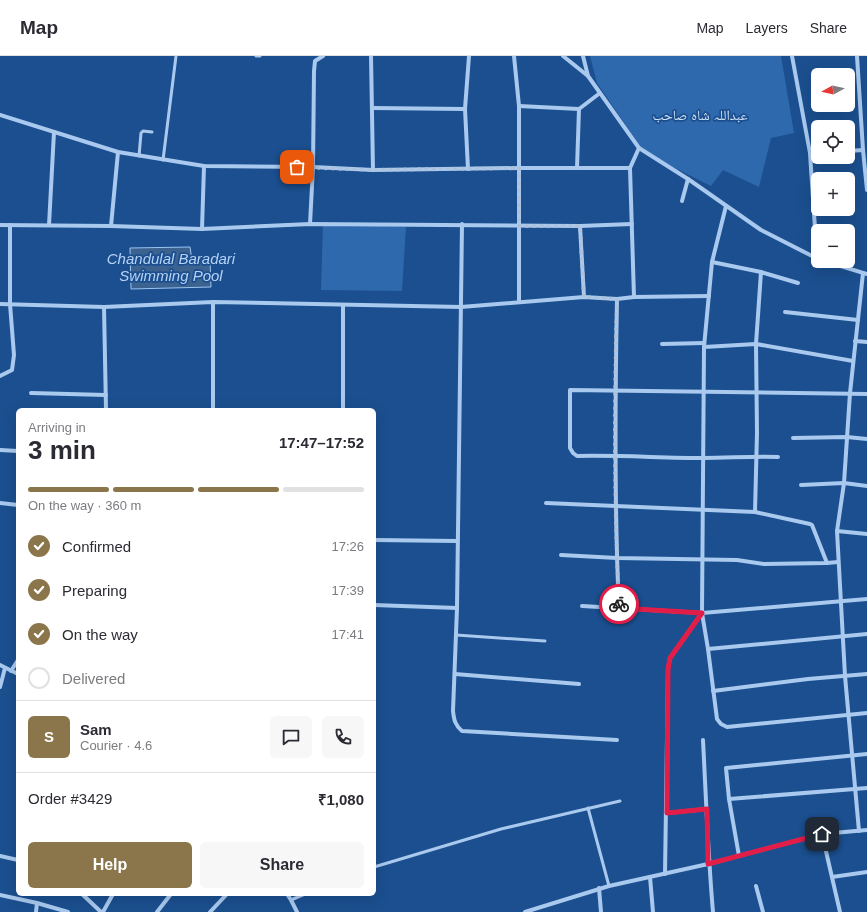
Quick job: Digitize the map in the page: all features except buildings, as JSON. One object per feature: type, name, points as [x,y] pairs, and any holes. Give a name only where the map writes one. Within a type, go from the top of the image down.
[{"type":"street","points":[[310,224],[313,167],[314,71],[315,62],[323,56]]},
{"type":"street","points":[[371,56],[373,170]]},
{"type":"street","points":[[468,169],[465,110],[469,56]]},
{"type":"street","points":[[514,56],[519,106],[520,302]]},
{"type":"street","points":[[563,56],[588,76],[639,148],[688,179],[761,230],[811,255]]},
{"type":"street","points":[[583,56],[588,76]]},
{"type":"street","points":[[792,56],[810,153],[815,224]]},
{"type":"street","points":[[857,56],[862,150],[866,166],[867,190]]},
{"type":"street","points":[[519,106],[579,108],[600,92]]},
{"type":"street","points":[[372,108],[465,110]]},
{"type":"street","points":[[577,168],[579,108]]},
{"type":"street","points":[[0,115],[118,152],[204,166],[313,167],[373,170],[630,168]]},
{"type":"street","points":[[49,225],[54,132]]},
{"type":"street","points":[[634,297],[630,168],[639,148]]},
{"type":"street","points":[[855,150],[862,150]]},
{"type":"street","points":[[111,226],[118,152]]},
{"type":"street","points":[[202,229],[204,166]]},
{"type":"street","points":[[682,201],[688,179]]},
{"type":"street","points":[[726,206],[712,262],[710,296],[704,345],[702,392],[702,613],[717,719],[721,724],[727,727],[867,713]]},
{"type":"street","points":[[0,225],[202,229],[310,224],[580,226],[632,224]]},
{"type":"street","points":[[462,224],[457,608],[453,711],[456,726],[462,731],[617,740]]},
{"type":"street","points":[[0,376],[12,370],[14,355],[10,304],[10,225]]},
{"type":"street","points":[[580,226],[584,297]]},
{"type":"street","points":[[712,262],[761,272],[798,283]]},
{"type":"street","points":[[846,268],[865,274],[855,341],[846,437],[844,483],[837,531],[845,676],[859,831]]},
{"type":"street","points":[[755,512],[756,344],[761,272]]},
{"type":"street","points":[[0,304],[104,308],[213,302],[461,307],[584,297],[617,299],[634,297],[710,296]]},
{"type":"street","points":[[617,299],[615,455],[619,608]]},
{"type":"street","points":[[213,302],[213,408]]},
{"type":"street","points":[[343,305],[343,408]]},
{"type":"street","points":[[104,308],[106,408]]},
{"type":"street","points":[[785,312],[858,320]]},
{"type":"street","points":[[855,341],[867,342]]},
{"type":"street","points":[[662,344],[756,344],[853,360]]},
{"type":"street","points":[[778,457],[756,456],[703,458],[615,455],[577,456],[570,448],[570,390],[867,394]]},
{"type":"street","points":[[31,393],[106,395]]},
{"type":"street","points":[[793,438],[846,437],[867,439]]},
{"type":"street","points":[[0,450],[16,451]]},
{"type":"street","points":[[801,485],[844,483],[867,486]]},
{"type":"street","points":[[0,503],[16,505]]},
{"type":"street","points":[[546,503],[755,512],[810,524],[814,529],[827,563]]},
{"type":"street","points":[[837,531],[867,534]]},
{"type":"street","points":[[376,540],[457,541]]},
{"type":"street","points":[[561,555],[617,558],[737,560],[764,564],[838,562]]},
{"type":"street","points":[[582,606],[702,613],[867,600]]},
{"type":"street","points":[[376,605],[457,608]]},
{"type":"street","points":[[665,874],[669,663],[670,658],[702,613]]},
{"type":"street","points":[[708,650],[843,635],[867,634]]},
{"type":"street","points":[[11,671],[16,663]]},
{"type":"street","points":[[0,666],[16,673]]},
{"type":"street","points":[[0,687],[5,668]]},
{"type":"street","points":[[454,674],[579,684]]},
{"type":"street","points":[[713,691],[867,674]]},
{"type":"street","points":[[703,740],[707,809],[708,864],[713,912]]},
{"type":"street","points":[[739,856],[729,799],[726,768],[867,754]]},
{"type":"street","points":[[729,799],[867,788]]},
{"type":"street","points":[[667,813],[707,809]]},
{"type":"street","points":[[525,912],[534,911],[599,888],[650,878],[708,864],[822,834],[867,830]]},
{"type":"street","points":[[822,834],[840,912]]},
{"type":"street","points":[[0,856],[16,860]]},
{"type":"street","points":[[832,877],[867,872]]},
{"type":"street","points":[[650,878],[653,912]]},
{"type":"street","points":[[756,886],[763,912]]},
{"type":"street","points":[[599,888],[601,912]]},
{"type":"street","points":[[0,894],[68,912]]},
{"type":"street","points":[[84,896],[102,912],[113,896]]},
{"type":"street","points":[[157,912],[169,896]]},
{"type":"street","points":[[210,912],[225,896]]},
{"type":"street","points":[[288,896],[297,912]]},
{"type":"street","points":[[36,912],[38,903]]},
{"type":"lane","points":[[163,160],[176,56]]},
{"type":"lane","points":[[139,156],[141,133],[144,131],[152,132]]},
{"type":"lane","points":[[456,635],[545,641]]},
{"type":"lane","points":[[376,866],[501,829],[620,801]]},
{"type":"lane","points":[[588,808],[609,886]]},
{"type":"lane","points":[[291,900],[300,896]]},
{"type":"green space","name":"عبداللہ شاہ صاحب","points":[[590,56],[781,56],[794,133],[771,138],[759,187],[723,170],[711,186],[659,160],[640,146],[597,83]]},
{"type":"green space","points":[[323,224],[406,227],[402,291],[321,290]]},
{"type":"water","name":"Chandulal Baradari Swimming Pool","points":[[190,247],[192,260],[210,260],[211,287],[131,289],[130,248]]},
{"type":"way so far","points":[[297,167],[373,170],[519,168],[519,226],[580,226],[584,297],[617,299],[615,455],[619,604]]},
{"type":"route","points":[[619,604],[619,608],[702,613],[670,658],[668,669],[667,813],[707,809],[708,864],[822,834]]}]
